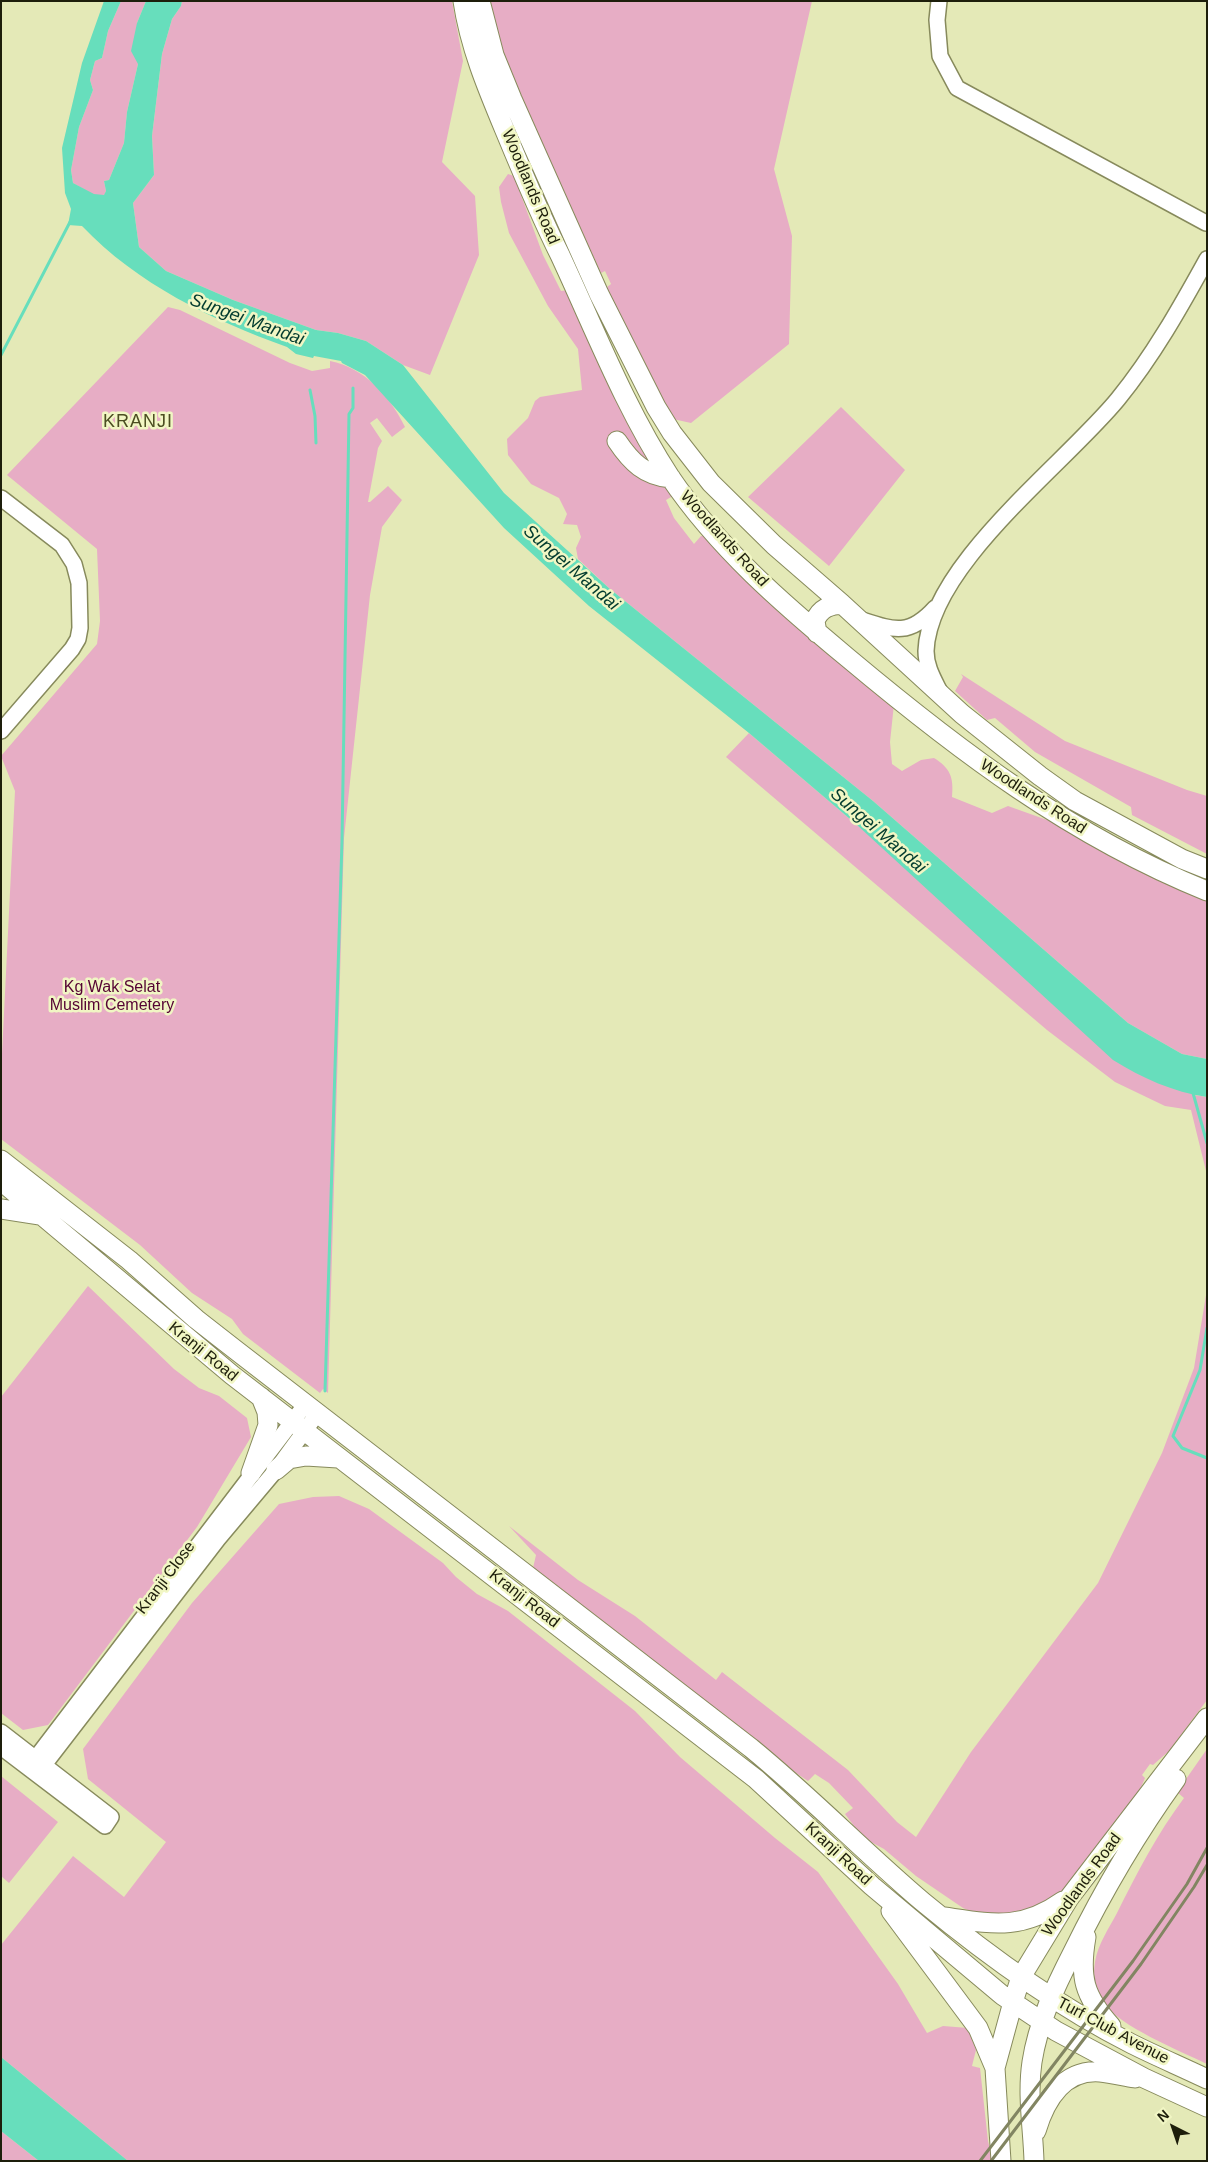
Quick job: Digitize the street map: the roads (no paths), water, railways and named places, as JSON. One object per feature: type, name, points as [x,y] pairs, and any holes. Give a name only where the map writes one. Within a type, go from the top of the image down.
[{"type":"main road","name":"Woodlands Road","points":[[463,1],[480,69],[535,202],[609,364],[651,446],[692,507],[749,571],[817,633],[944,737],[1045,808],[1098,839],[1171,876],[1207,891]]},
{"type":"main road","name":"Woodlands Road","points":[[480,1],[494,55],[542,169],[599,294],[660,413],[691,459],[734,508],[962,714],[1074,801],[1182,859],[1207,869]]},
{"type":"main road","points":[[617,442],[640,469],[661,478],[671,478]]},
{"type":"main road","points":[[817,633],[815,621],[821,610],[829,606],[842,604]]},
{"type":"main road","name":"Kranji Road","points":[[3,1170],[41,1215],[172,1326],[338,1458],[739,1765],[770,1791],[872,1886],[1012,2002],[1042,2022]]},
{"type":"main road","name":"Kranji Road","points":[[3,1170],[129,1260],[196,1319],[759,1754],[796,1785],[865,1852],[943,1917],[1021,1977]]},
{"type":"main road","points":[[1,1209],[41,1215]]},
{"type":"main road","points":[[119,1280],[129,1260]]},
{"type":"main road","points":[[251,1474],[268,1425],[267,1412],[261,1397]]},
{"type":"main road","points":[[276,1470],[289,1459],[306,1456],[338,1458]]},
{"type":"main road","name":"Woodlands Road","points":[[1001,2161],[994,2068],[1012,2002],[1021,1977],[1069,1898],[1207,1718]]},
{"type":"main road","name":"Woodlands Road","points":[[1034,2161],[1030,2081],[1036,2037],[1050,1997],[1089,1918],[1149,1816],[1207,1738]]},
{"type":"main road","points":[[872,1886],[978,2028],[994,2068]]},
{"type":"main road","points":[[943,1917],[996,1923],[1021,1922],[1048,1912],[1069,1898]]},
{"type":"main road","points":[[1089,1918],[1082,1967],[1087,1990],[1096,2008],[1131,2044]]},
{"type":"main road","name":"Turf Club Avenue","points":[[1021,1977],[1050,1997],[1131,2044],[1207,2079]]},
{"type":"main road","name":"Turf Club Avenue","points":[[1042,2022],[1144,2078],[1207,2107]]},
{"type":"main road","points":[[1034,2138],[1048,2100],[1063,2083],[1079,2076],[1099,2072],[1144,2078]]},
{"type":"street","points":[[939,1],[937,20],[940,56],[957,88],[1206,223]]},
{"type":"street","points":[[858,619],[881,626],[904,628],[923,621],[941,601],[960,570],[988,534],[1099,421],[1132,382],[1164,335],[1207,259]]},
{"type":"street","points":[[1,498],[62,545],[78,574],[80,616],[78,639],[72,649],[1,731]]},
{"type":"street","points":[[940,694],[928,667],[926,653],[929,634],[941,601]]},
{"type":"street","name":"Kranji Close","points":[[36,1766],[231,1504],[251,1474],[298,1426],[311,1409]]},
{"type":"street","name":"Kranji Close","points":[[36,1766],[218,1538],[276,1470],[298,1426]]},
{"type":"street","points":[[1,1732],[36,1766]]},
{"type":"street","points":[[1,1746],[36,1766]]},
{"type":"water","name":"Sungei Mandai","points":[[104,1],[121,1],[108,31],[102,58],[95,61],[90,80],[93,90],[79,127],[71,170],[73,183],[94,194],[104,195],[106,191],[104,181],[109,180],[124,143],[127,112],[138,64],[131,51],[137,23],[146,1],[182,1],[181,6],[172,19],[162,54],[152,136],[154,175],[133,203],[139,247],[166,271],[233,300],[316,330],[338,333],[366,341],[403,365],[504,493],[610,589],[873,801],[1128,1023],[1182,1054],[1207,1059],[1207,1097],[1182,1092],[1158,1083],[1135,1073],[1113,1060],[857,825],[749,733],[589,606],[504,528],[365,375],[341,361],[296,354],[287,347],[204,312],[151,283],[104,247],[82,226],[68,225],[71,209],[65,193],[62,148],[82,63]]},
{"type":"water","points":[[1,2057],[128,2161],[39,2161],[1,2131]]},
{"type":"waterway","points":[[1,355],[70,222]]},
{"type":"waterway","points":[[325,1391],[342,841],[349,414],[353,408],[353,388]]},
{"type":"waterway","points":[[310,390],[315,416],[316,443]]},
{"type":"waterway","points":[[1193,1093],[1207,1143]]},
{"type":"waterway","points":[[1207,1328],[1200,1370],[1173,1436],[1182,1448],[1207,1458]]},
{"type":"railway","points":[[980,2161],[1133,1961],[1187,1884],[1207,1848]]},
{"type":"railway","points":[[991,2161],[1141,1964],[1207,1865]]},
{"type":"district","name":"KRANJI","points":[[138,422]]},
{"type":"park label","name":"Kg Wak Selat Muslim Cemetery","points":[[112,997]]}]
